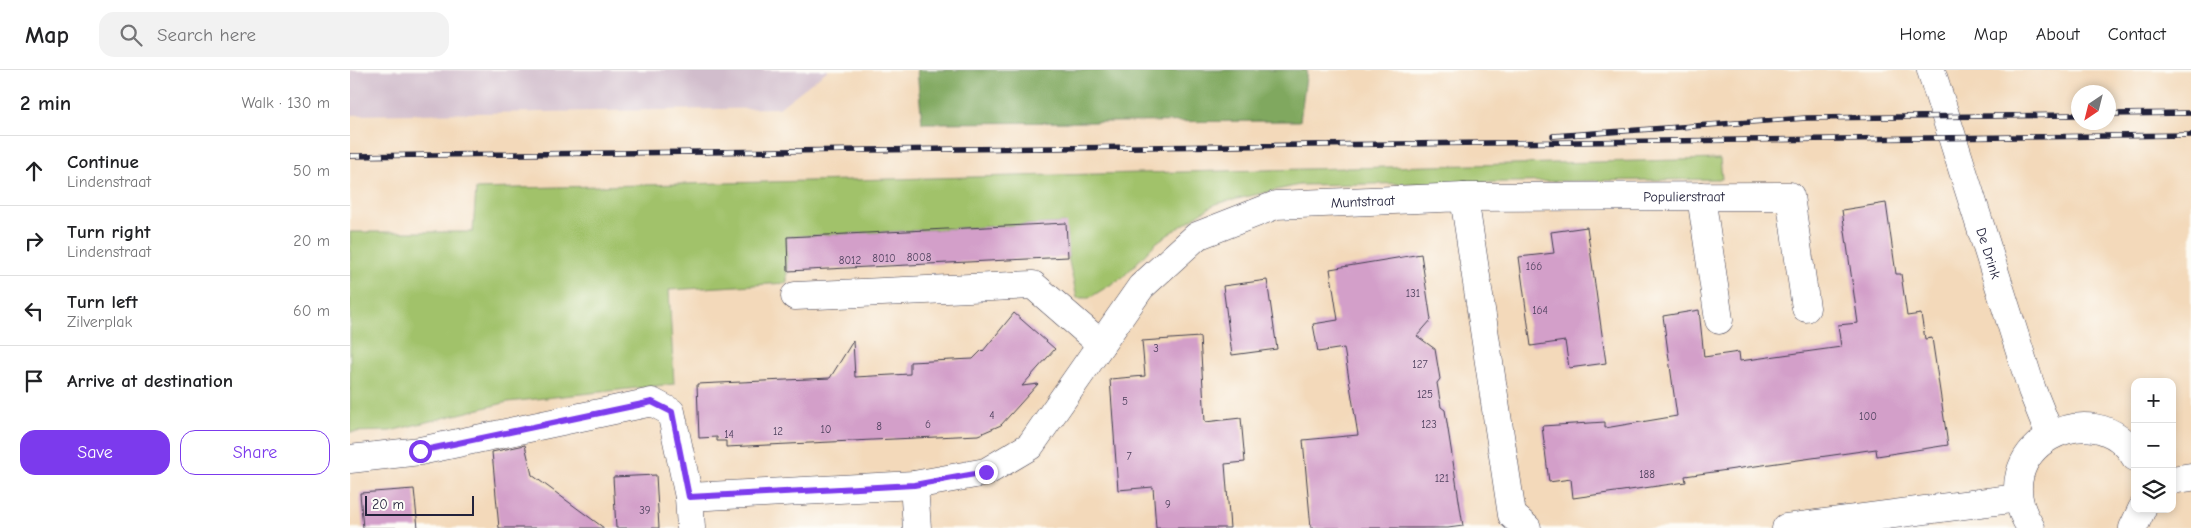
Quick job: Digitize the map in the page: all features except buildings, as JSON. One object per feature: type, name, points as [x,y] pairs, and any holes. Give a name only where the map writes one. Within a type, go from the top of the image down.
[{"type":"street","name":"De Drink","points":[[1931,70],[2032,390],[2050,435]]},
{"type":"street","points":[[1701,196],[1719,320]]},
{"type":"street","name":"Populierstraat","points":[[1464,198],[1790,196],[1806,308]]},
{"type":"street","points":[[1464,198],[1512,515],[1528,528]]},
{"type":"street","name":"Muntstraat","points":[[914,485],[986,472],[1030,446],[1141,287],[1197,236],[1276,205],[1464,198]]},
{"type":"street","points":[[795,296],[1033,285],[1101,344]]},
{"type":"street","points":[[350,459],[420,451],[652,402],[672,412],[689,497],[691,528]]},
{"type":"street","points":[[2031,528],[2023,516],[2018,498],[2018,484],[2026,460],[2037,445],[2050,435],[2066,429],[2083,427],[2097,429],[2111,434],[2123,442],[2131,452]]},
{"type":"street","points":[[2176,479],[2191,477]]},
{"type":"street","points":[[689,497],[914,485],[917,528]]},
{"type":"street","points":[[1786,528],[2018,498]]},
{"type":"street","points":[[2133,528],[2140,513]]},
{"type":"shaded area","points":[[350,70],[828,70],[779,108],[350,115]]},
{"type":"green space","points":[[917,70],[1307,70],[1300,121],[922,123]]},
{"type":"green space","points":[[1720,159],[1722,179],[1299,185],[1215,204],[1157,242],[1123,277],[1089,298],[1077,298],[1068,257],[1065,223],[787,237],[787,283],[669,290],[674,384],[508,402],[390,431],[350,432],[350,232],[473,232],[476,189]]},
{"type":"railway","points":[[2116,114],[2191,113]]},
{"type":"railway","points":[[1553,136],[1806,118],[2071,115]]},
{"type":"railway","points":[[350,156],[2191,135]]},
{"type":"route","points":[[420,451],[652,402],[672,412],[689,497],[914,485],[986,472]]}]
